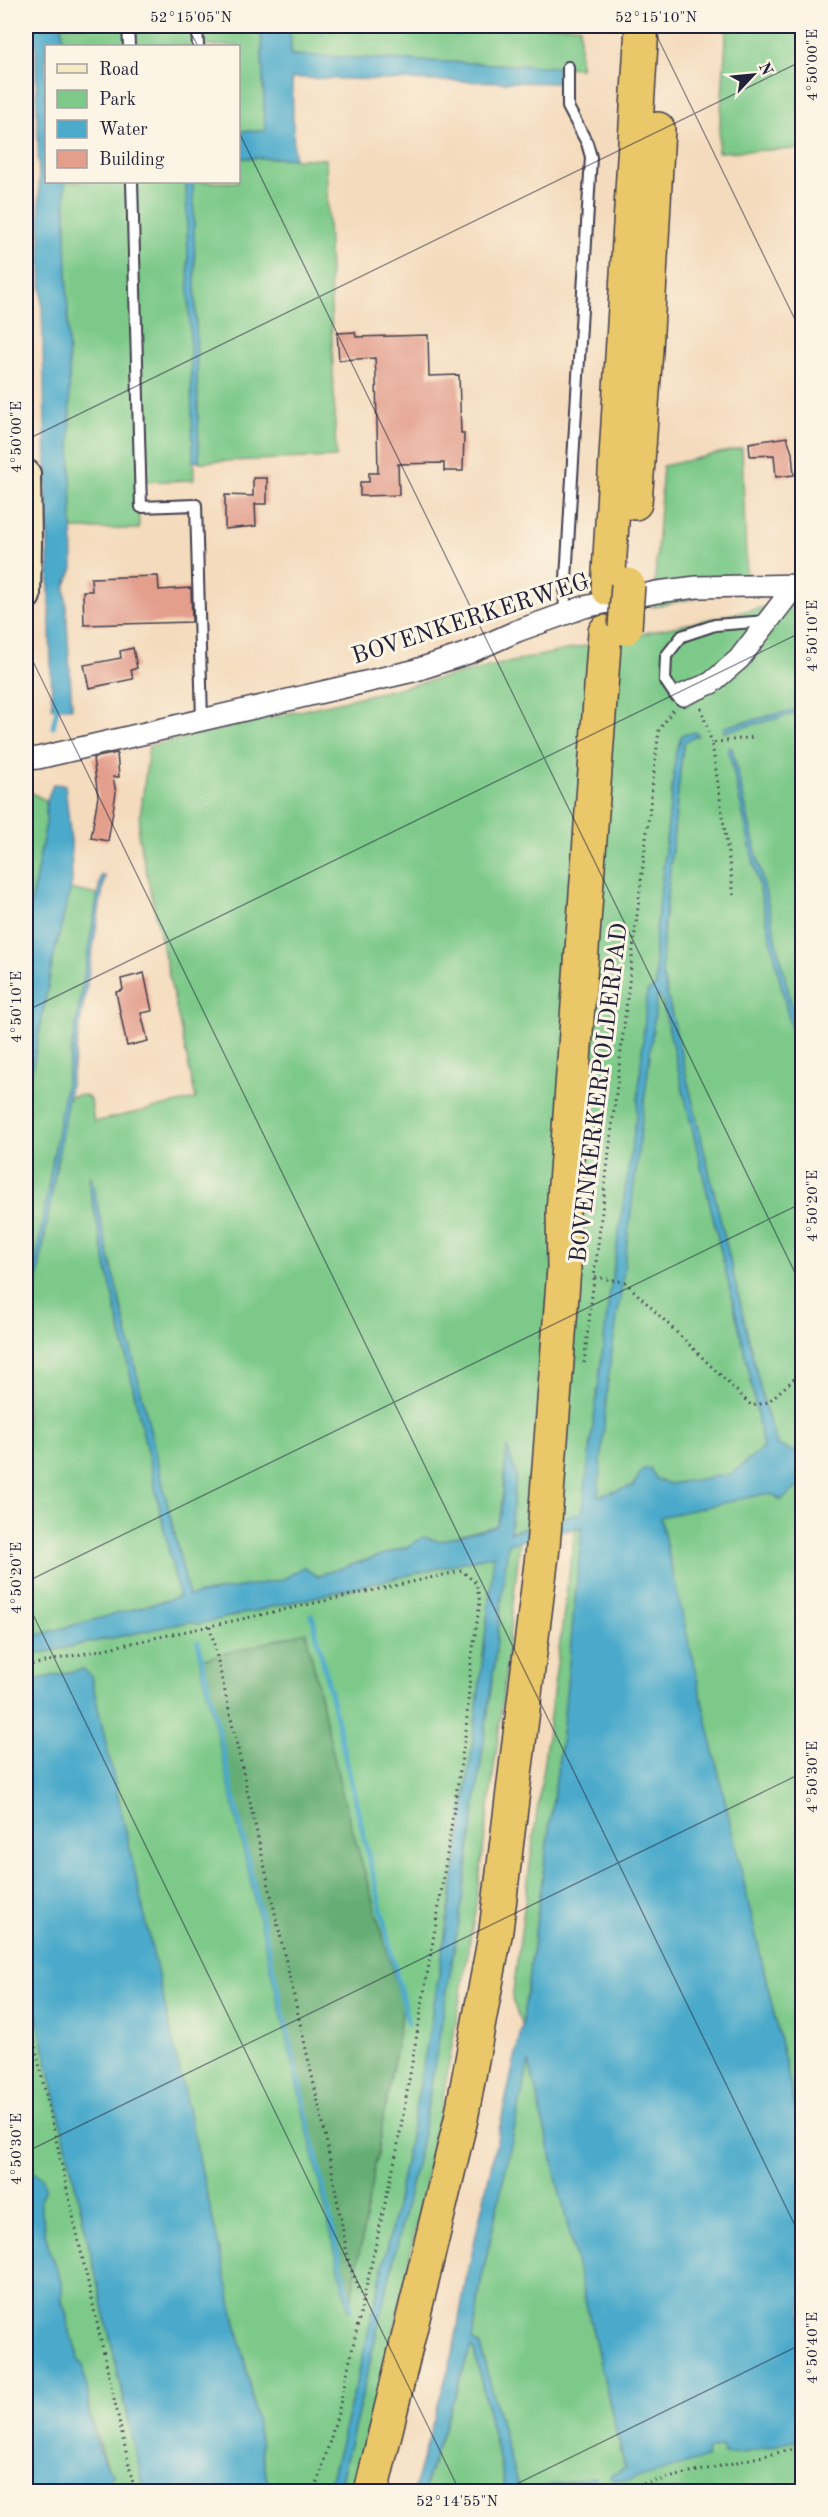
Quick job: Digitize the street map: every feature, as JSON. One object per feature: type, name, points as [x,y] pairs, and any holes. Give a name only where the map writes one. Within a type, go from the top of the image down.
[{"type":"highway","points":[[371,2492],[461,2119],[494,1942],[543,1531],[579,1272],[563,1212],[615,630],[653,28]]},
{"type":"street","points":[[26,474],[26,596]]},
{"type":"street","name":"BOVENKERKERWEG","points":[[26,759],[38,759],[413,671],[468,653],[564,613],[657,592],[697,587],[799,586]]},
{"type":"street","name":"BOVENKERKERWEG","points":[[690,693],[711,683],[740,659],[767,621],[799,586]]},
{"type":"lane","points":[[128,26],[129,45]]},
{"type":"lane","points":[[197,26],[198,45]]},
{"type":"lane","points":[[564,613],[591,158],[587,143],[568,107],[568,67]]},
{"type":"lane","points":[[132,183],[141,507],[196,505],[202,720]]},
{"type":"lane","points":[[690,693],[675,695],[665,680],[666,656],[682,636],[715,625],[767,621]]},
{"type":"path","points":[[690,693],[712,743],[734,895]]},
{"type":"path","name":"BOVENKERKERPOLDERPAD","points":[[583,1372],[579,1272],[659,730],[690,693]]},
{"type":"path","points":[[712,743],[753,737]]},
{"type":"path","points":[[579,1272],[625,1282],[752,1406],[768,1402],[802,1372]]},
{"type":"path","points":[[795,1272],[802,1312]]},
{"type":"path","points":[[26,1666],[462,1571],[476,1583],[480,1602],[471,1662],[466,1730],[439,1906],[397,2150],[338,2413],[315,2492]]},
{"type":"path","points":[[210,1626],[325,2133],[350,2264],[363,2299]]},
{"type":"path","points":[[26,2006],[135,2492]]},
{"type":"path","points":[[608,2492],[802,2447]]},
{"type":"green space","points":[[62,26],[261,26],[265,132],[240,131],[240,45],[63,45]]},
{"type":"green space","points":[[290,26],[580,26],[580,68],[291,55]]},
{"type":"green space","points":[[727,26],[802,26],[802,149],[718,152]]},
{"type":"green space","points":[[240,158],[326,159],[336,457],[199,462],[193,183],[240,183]]},
{"type":"green space","points":[[65,183],[186,183],[194,480],[138,482],[139,529],[72,529]]},
{"type":"green space","points":[[742,448],[747,587],[653,607],[663,466]]},
{"type":"green space","points":[[802,599],[802,708],[724,727],[725,731],[802,712],[802,1051],[732,748],[728,748],[802,1078],[802,1450],[795,1452],[777,1445],[765,1408],[662,973],[663,935],[682,753],[684,742],[696,733],[682,735],[676,752],[655,941],[656,996],[662,1000],[749,1370],[763,1448],[732,1474],[670,1484],[656,1479],[633,1486],[582,1513],[509,1532],[516,1475],[507,1449],[501,1513],[496,1526],[440,1541],[423,1537],[410,1546],[316,1576],[303,1568],[282,1580],[189,1596],[90,1177],[89,1186],[179,1597],[26,1638],[26,1348],[68,1097],[83,1095],[90,1099],[94,1122],[196,1099],[138,834],[149,746],[502,664]]},
{"type":"green space","points":[[26,790],[47,801],[46,823],[26,930]]},
{"type":"green space","points":[[70,889],[98,895],[26,1318],[26,1101],[53,960]]},
{"type":"green space","points":[[802,1484],[802,2136],[659,1516],[764,1494],[774,1495],[781,1500]]},
{"type":"green space","points":[[583,1527],[562,1736],[522,2026],[512,1999],[575,1529]]},
{"type":"green space","points":[[520,1541],[499,1731],[475,1911],[443,2098],[397,2319],[352,2491],[338,2492],[422,2138],[463,1897],[508,1544]]},
{"type":"green space","points":[[494,1555],[450,1909],[430,2026],[385,2260],[328,2491],[269,2491],[251,2390],[140,1900],[83,1669],[26,1682],[26,1656],[188,1622],[199,1624]],"holes":[[[306,1633],[342,1793],[403,2007],[349,2310],[200,1660]]]},
{"type":"green space","points":[[306,1632],[342,1793],[403,2007],[349,2312],[200,1660]]},
{"type":"green space","points":[[26,1969],[145,2491],[112,2491],[89,2413],[83,2366],[78,2360],[76,2346],[69,2333],[68,2317],[62,2302],[62,2282],[51,2256],[45,2233],[40,2200],[45,2188],[43,2179],[31,2170],[26,2152]]},
{"type":"green space","points":[[529,2061],[625,2469],[610,2476],[706,2458],[708,2450],[722,2447],[724,2454],[743,2453],[802,2439],[802,2491],[568,2491],[597,2485],[594,2477],[519,2491],[480,2346],[473,2340],[481,2282]]},
{"type":"green space","points":[[471,2346],[474,2350],[506,2491],[423,2492]]},
{"type":"water","points":[[35,26],[62,26],[63,45],[45,45],[45,183],[65,183],[73,568],[65,587],[72,708],[52,708]]},
{"type":"water","points":[[261,26],[290,26],[291,55],[558,67],[558,83],[292,78],[294,158],[240,158],[240,131],[265,131]]},
{"type":"water","points":[[186,183],[193,183],[199,462],[193,461]]},
{"type":"water","points":[[802,708],[802,712],[724,732],[724,727]]},
{"type":"water","points":[[696,732],[698,735],[684,742],[682,753],[663,935],[662,973],[765,1408],[777,1445],[795,1452],[802,1450],[802,1484],[781,1500],[774,1495],[764,1494],[660,1517],[802,2136],[802,2439],[743,2453],[724,2454],[722,2447],[708,2450],[706,2458],[627,2481],[612,2480],[610,2476],[625,2468],[529,2062],[481,2282],[473,2340],[480,2346],[519,2491],[506,2491],[474,2350],[471,2347],[423,2491],[413,2491],[453,2353],[466,2280],[522,2026],[562,1736],[582,1527],[508,1544],[463,1897],[422,2138],[338,2491],[328,2491],[385,2260],[430,2026],[450,1909],[494,1555],[199,1624],[188,1622],[26,1656],[26,1638],[179,1597],[89,1186],[90,1174],[189,1596],[282,1580],[303,1567],[317,1576],[410,1546],[423,1537],[440,1541],[496,1526],[501,1513],[507,1446],[516,1475],[510,1532],[582,1513],[609,1298],[637,1113],[647,992],[656,986],[655,941],[676,752],[682,735]],"holes":[[[657,996],[662,1000],[749,1370],[763,1448],[732,1474],[670,1484],[656,1479],[650,1468],[642,1470],[633,1486],[598,1496],[608,1379],[622,1285]]]},
{"type":"water","points":[[728,747],[732,748],[802,1051],[802,1078]]},
{"type":"water","points":[[53,784],[65,785],[71,841],[72,882],[53,960],[26,1101],[26,930],[46,823],[46,804]]},
{"type":"water","points":[[101,875],[105,876],[26,1348],[26,1318]]},
{"type":"water","points":[[83,1669],[91,1676],[251,2390],[269,2491],[145,2491],[26,1969],[26,1682]]},
{"type":"water","points":[[26,2152],[31,2170],[43,2179],[45,2188],[40,2200],[45,2233],[51,2256],[62,2282],[62,2302],[68,2317],[69,2333],[76,2346],[78,2360],[83,2366],[88,2394],[88,2411],[95,2437],[105,2463],[114,2474],[110,2479],[112,2491],[26,2491]]},
{"type":"water","points":[[595,2477],[597,2485],[568,2491],[522,2491]]},
{"type":"building","points":[[355,332],[356,337],[428,335],[429,376],[459,375],[461,433],[464,433],[463,471],[444,471],[444,463],[398,464],[399,495],[360,496],[360,482],[369,482],[369,473],[378,473],[376,377],[375,358],[339,360],[337,333]]},
{"type":"building","points":[[787,437],[792,453],[794,475],[776,477],[774,455],[750,456],[749,443]]},
{"type":"building","points":[[253,478],[267,478],[267,504],[255,504],[256,526],[225,529],[225,495],[253,496]]},
{"type":"building","points":[[158,576],[159,590],[191,588],[192,622],[84,625],[83,591],[92,591],[91,578]]},
{"type":"building","points":[[133,648],[137,668],[131,670],[133,679],[89,688],[84,665],[121,658],[120,651]]},
{"type":"building","points":[[117,753],[119,777],[113,777],[116,793],[108,841],[91,838],[98,796],[93,758]]},
{"type":"building","points":[[144,973],[152,1011],[141,1013],[148,1041],[127,1046],[116,992],[123,990],[121,979]]},
{"type":"waterway","points":[[322,26],[322,31]]},
{"type":"waterway","points":[[457,26],[457,34]]},
{"type":"waterway","points":[[53,727],[58,704]]},
{"type":"waterway","points":[[312,1615],[408,2024]]},
{"type":"waterway","points":[[198,1642],[351,2309]]}]
